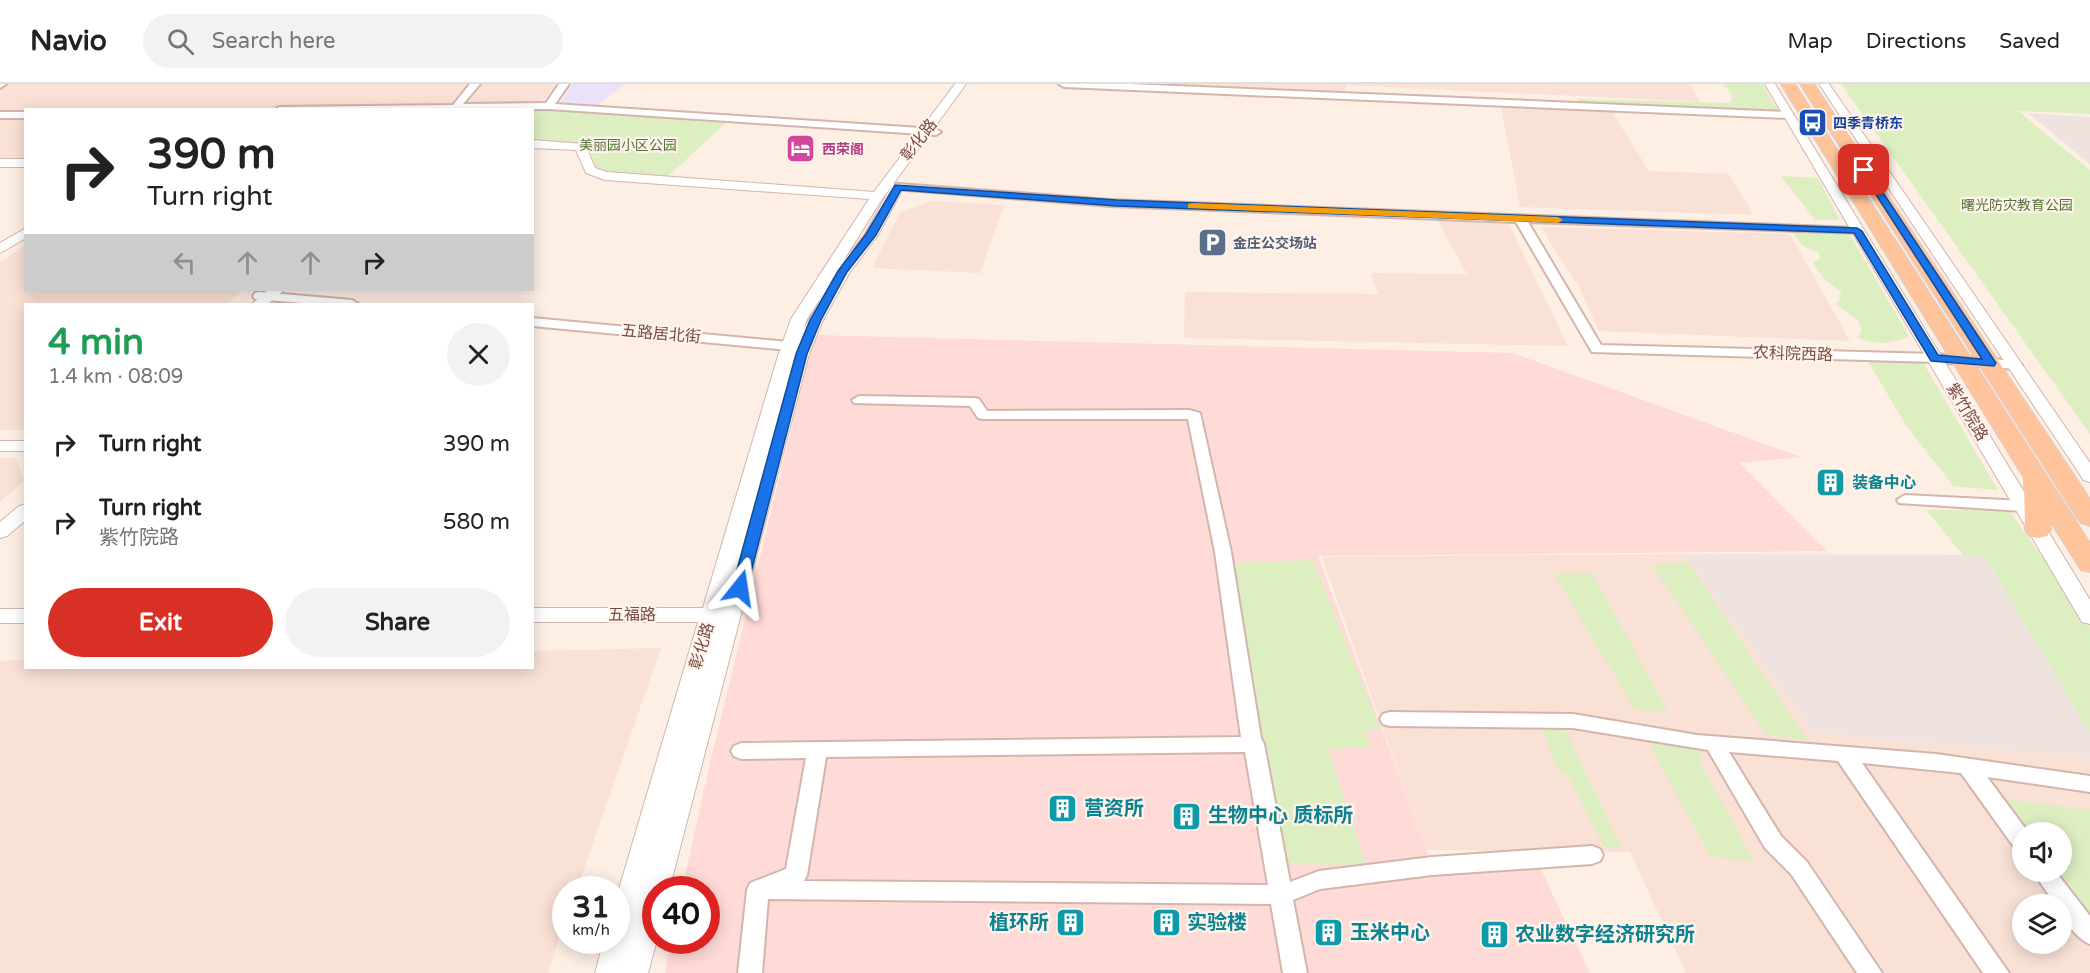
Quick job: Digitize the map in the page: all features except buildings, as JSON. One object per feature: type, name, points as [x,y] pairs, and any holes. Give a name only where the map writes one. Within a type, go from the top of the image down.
[{"type":"main road","points":[[1786,87],[1915,232],[1990,363],[2090,518]]},
{"type":"main road","name":"紫竹院路","points":[[1786,87],[1843,171],[2090,564]]},
{"type":"main road","points":[[1831,187],[1843,171]]},
{"type":"main road","points":[[2035,476],[2038,530]]},
{"type":"street","points":[[457,106],[475,84]]},
{"type":"street","points":[[549,106],[564,84]]},
{"type":"street","name":"彰化路","points":[[931,132],[961,84]]},
{"type":"street","name":"彰化路","points":[[660,876],[721,615],[789,346],[798,320],[887,189],[970,84]]},
{"type":"street","points":[[1064,84],[1190,86],[1788,115]]},
{"type":"street","points":[[1824,84],[1915,232],[2015,365],[2090,476]]},
{"type":"street","name":"紫竹院路","points":[[1786,87],[1788,115],[2090,616]]},
{"type":"street","points":[[368,108],[549,106],[931,132]]},
{"type":"street","points":[[0,115],[24,115]]},
{"type":"street","points":[[534,144],[581,147],[586,154],[590,170],[605,176],[887,189],[1117,203],[1857,231]]},
{"type":"street","points":[[0,163],[24,164]]},
{"type":"street","name":"彰化路","points":[[609,973],[801,354],[815,320],[843,271],[871,235],[887,189]]},
{"type":"street","name":"农科院西路","points":[[1520,219],[1597,349],[1935,358],[2015,365]]},
{"type":"street","points":[[1,248],[24,233]]},
{"type":"street","points":[[263,297],[339,303]]},
{"type":"street","name":"五路居北街","points":[[534,322],[789,346]]},
{"type":"street","points":[[859,400],[974,402],[983,416],[1189,414],[1195,416],[1223,552],[1251,738],[1254,744],[1295,973]]},
{"type":"street","points":[[0,437],[24,437]]},
{"type":"street","points":[[0,446],[24,446]]},
{"type":"street","points":[[0,519],[24,499]]},
{"type":"street","points":[[1905,500],[2023,506]]},
{"type":"street","points":[[0,532],[24,512]]},
{"type":"street","name":"五福路","points":[[534,615],[721,615]]},
{"type":"street","points":[[0,616],[24,616]]},
{"type":"street","points":[[1390,719],[1573,721],[1714,744],[1967,766],[2090,784]]},
{"type":"street","points":[[741,751],[1254,744]]},
{"type":"street","points":[[1714,744],[1773,842],[1799,868],[1870,973]]},
{"type":"street","points":[[758,890],[796,875],[817,750]]},
{"type":"street","points":[[1844,754],[1997,973]]},
{"type":"street","points":[[1967,766],[2012,827]]},
{"type":"street","points":[[758,890],[1280,895],[1319,880],[1432,866],[1592,855]]},
{"type":"street","points":[[2051,882],[2090,934]]},
{"type":"street","points":[[750,973],[758,890]]},
{"type":"street","name":"彰化路","points":[[634,973],[642,943]]},
{"type":"shaded area","points":[[0,84],[555,84],[542,103],[465,104],[461,108],[24,108],[24,159],[0,159]]},
{"type":"shaded area","points":[[573,84],[625,84],[598,105],[561,102]]},
{"type":"shaded area","points":[[1174,84],[1690,84],[1700,102],[1346,85],[1345,91]]},
{"type":"shaded area","points":[[1501,107],[1612,112],[1649,171],[1729,174],[1754,215],[1520,207]]},
{"type":"shaded area","points":[[2028,113],[2090,117],[2090,164]]},
{"type":"shaded area","points":[[932,201],[1004,205],[980,273],[872,268],[900,212]]},
{"type":"shaded area","points":[[1437,220],[1508,222],[1568,346],[1184,338],[1185,292],[1378,294],[1371,273],[1467,274]]},
{"type":"shaded area","points":[[1542,227],[1790,234],[1850,341],[1599,331],[1578,285]]},
{"type":"shaded area","points":[[24,246],[24,291],[242,291],[227,303],[24,303],[24,430],[0,430],[0,262]]},
{"type":"shaded area","points":[[814,335],[1513,353],[1801,457],[1740,463],[1827,551],[1318,556],[1432,865],[1536,859],[1590,973],[665,973],[668,954],[720,954],[720,876],[685,876],[710,763]]},
{"type":"shaded area","points":[[0,458],[16,458],[24,481],[0,502]]},
{"type":"shaded area","points":[[1684,554],[1815,733],[2090,757],[2090,973],[1686,973],[1630,852],[1426,850],[1322,557]]},
{"type":"shaded area","points":[[1684,554],[1984,555],[2090,733],[2090,757],[1814,733]]},
{"type":"shaded area","points":[[661,648],[582,876],[552,876],[552,954],[554,954],[548,973],[0,973],[0,661],[24,660],[24,669],[534,669],[534,651]]},
{"type":"green space","points":[[1722,84],[1766,84],[1763,85],[1778,110],[1710,111],[1580,104],[1577,99],[1731,103],[1731,93]]},
{"type":"green space","name":"曙光防灾教育公园","points":[[1841,84],[2090,84],[2090,114],[2018,111],[2090,170],[2090,434]]},
{"type":"green space","name":"美丽园小区公园","points":[[534,109],[727,122],[666,178],[610,175],[596,168],[589,146],[534,141]]},
{"type":"green space","points":[[1781,176],[1818,178],[1840,220],[1815,220]]},
{"type":"green space","points":[[1790,230],[1844,231],[1851,237],[1909,336],[1883,343],[1869,342],[1857,337],[1862,331],[1859,322],[1835,303],[1839,301],[1841,292],[1825,280],[1813,263],[1820,258],[1819,253],[1802,245]]},
{"type":"green space","points":[[1866,358],[1921,359],[1998,490],[1953,486],[1906,425]]},
{"type":"green space","points":[[2008,509],[2090,625],[2090,733],[1984,555],[1963,555],[1926,510]]},
{"type":"green space","points":[[1313,560],[1380,728],[1364,731],[1371,747],[1328,749],[1366,865],[1280,864],[1230,563]]},
{"type":"green space","points":[[1688,562],[1808,741],[1765,734],[1652,565]]},
{"type":"green space","points":[[1592,573],[1668,712],[1635,710],[1554,574]]},
{"type":"green space","points":[[1565,728],[1621,847],[1604,848],[1568,776],[1557,767],[1542,730]]},
{"type":"green space","points":[[1647,740],[1692,742],[1703,755],[1698,759],[1755,862],[1710,856]]},
{"type":"green space","points":[[2004,799],[2090,810],[2090,918],[2063,882],[2072,882],[2072,822],[2021,822]]},
{"type":"slow traffic","points":[[1192,206],[1558,220]]},
{"type":"place","name":"四季青桥东","points":[[1812,123]]},
{"type":"place","name":"西荣阁","points":[[801,149]]},
{"type":"place","name":"金庄公交场站","points":[[1212,243]]},
{"type":"place","name":"装备中心","points":[[1831,483]]},
{"type":"place","name":"营资所","points":[[1063,809]]},
{"type":"place","name":"生物中心 质标所","points":[[1187,816]]},
{"type":"place","name":"植环所","points":[[1070,923]]},
{"type":"place","name":"实验楼","points":[[1166,923]]},
{"type":"place","name":"玉米中心","points":[[1329,933]]},
{"type":"place","name":"农业数字经济研究所","points":[[1494,935]]},
{"type":"route","points":[[740,588],[801,354],[815,320],[843,271],[871,235],[898,187],[1117,203],[1857,231],[1935,358],[1990,363],[1864,170]]}]
